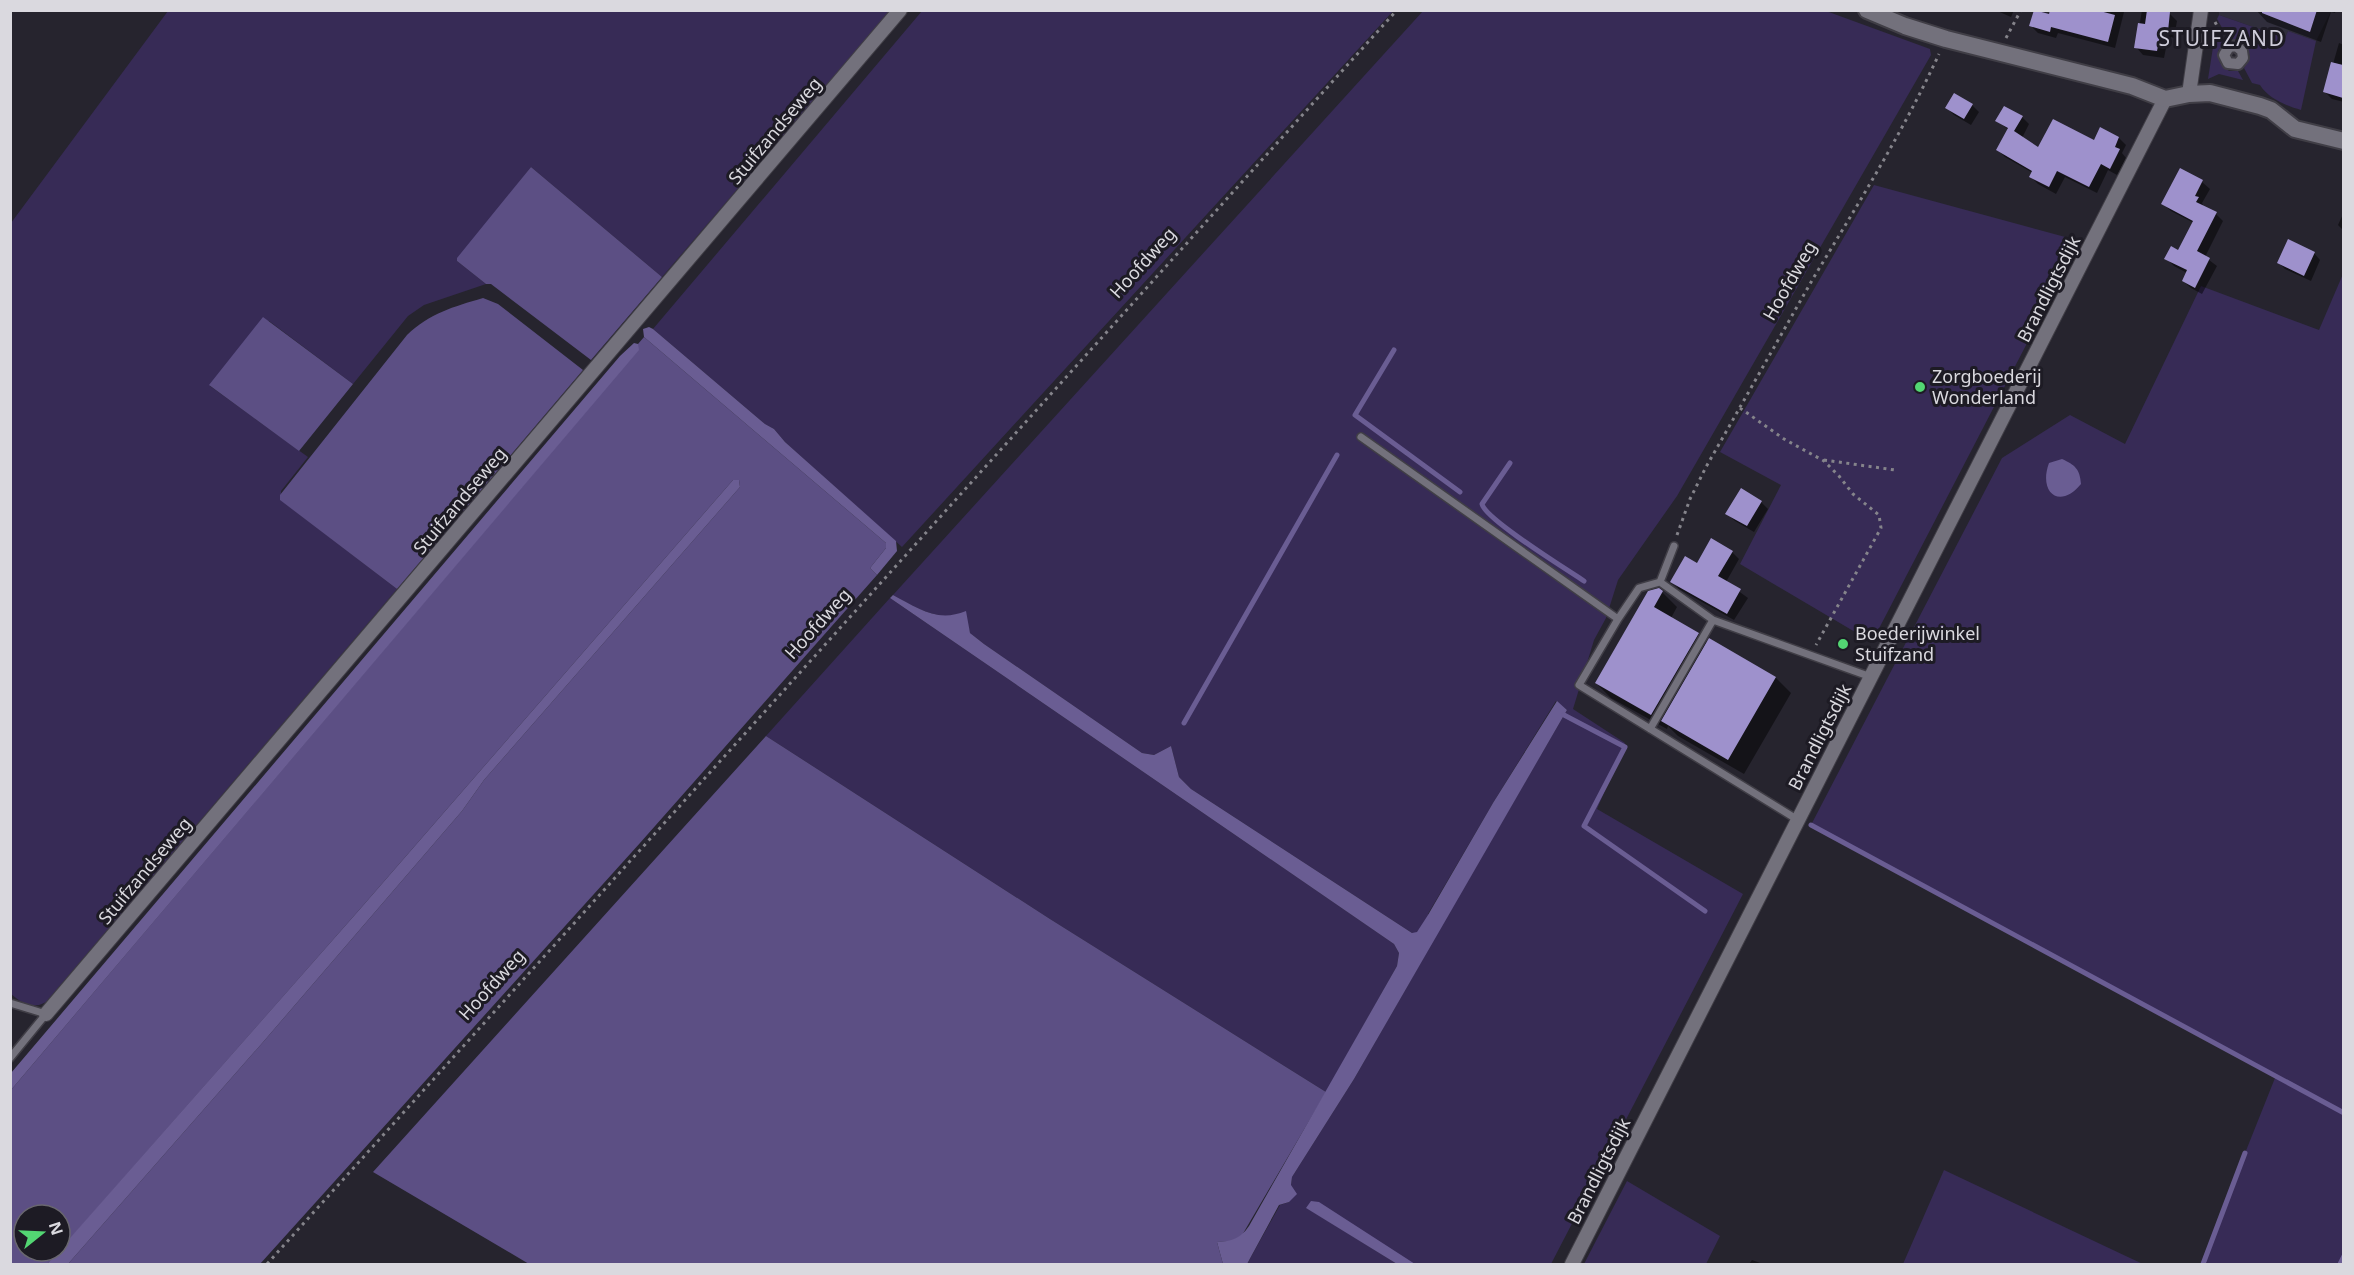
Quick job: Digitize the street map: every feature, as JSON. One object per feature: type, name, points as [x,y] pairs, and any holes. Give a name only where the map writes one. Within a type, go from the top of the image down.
[{"type":"street","name":"Stuifzandseweg","points":[[46,1014],[900,10]]},
{"type":"street","points":[[1866,10],[1946,39],[2132,86],[2165,99],[2210,93],[2260,106],[2271,110],[2295,129],[2343,141]]},
{"type":"street","points":[[2190,94],[2202,10]]},
{"type":"street","points":[[2227,44],[2236,46],[2242,51],[2243,58],[2239,67]]},
{"type":"street","name":"Brandligtsdijk","points":[[1572,1264],[2165,99]]},
{"type":"lane","points":[[1361,436],[1618,619]]},
{"type":"lane","points":[[1660,582],[1674,546]]},
{"type":"lane","points":[[1660,582],[1713,620],[1871,677]]},
{"type":"lane","points":[[1660,582],[1639,588],[1579,685],[1798,820]]},
{"type":"lane","points":[[1650,729],[1713,620]]},
{"type":"lane","points":[[10,1003],[46,1014]]},
{"type":"lane","name":"Stuifzandseweg","points":[[10,1058],[46,1014]]},
{"type":"path","name":"Hoofdweg","points":[[267,1264],[1397,10]]},
{"type":"path","points":[[2004,41],[2021,10]]},
{"type":"path","points":[[2215,22],[2227,44]]},
{"type":"path","name":"Hoofdweg","points":[[1674,546],[1690,499],[1917,102],[1946,39]]},
{"type":"path","points":[[1740,408],[1784,439],[1823,460],[1853,494],[1879,515],[1881,528],[1810,655]]},
{"type":"path","points":[[1823,460],[1895,470]]},
{"type":"shaded area","points":[[2219,10],[2331,11],[2316,41],[2288,31],[2285,38],[2219,15]]},
{"type":"shaded area","points":[[168,11],[890,11],[662,277],[531,167],[457,261],[486,284],[424,305],[408,316],[353,384],[269,321],[210,386],[308,457],[281,491],[281,500],[397,589],[46,1002],[32,1005],[23,1003],[11,994],[11,223]]},
{"type":"shaded area","points":[[922,11],[1393,11],[902,547],[785,442],[774,429],[765,424],[653,329]]},
{"type":"shaded area","points":[[1423,11],[1826,11],[1930,49],[1931,55],[1677,496],[1618,580],[1606,618],[1594,640],[1573,709],[1625,743],[1597,809],[1743,894],[1551,1264],[1414,1264],[1307,1208],[1397,1264],[1247,1264],[1280,1205],[1289,1202],[1292,1177],[1354,1079],[1431,945],[1417,933],[1412,933],[1191,789],[1179,777],[1171,746],[1154,755],[1142,753],[984,644],[970,633],[967,623],[926,612],[893,595]],"holes":[[[1556,701],[1567,710],[1442,925],[1428,914]]]},
{"type":"shaded area","points":[[2219,15],[2285,38],[2288,31],[2316,41],[2301,110],[2278,101],[2260,85],[2252,83],[2244,68],[2250,58],[2248,48],[2241,41],[2229,40],[2217,19]]},
{"type":"shaded area","points":[[2216,28],[2224,43],[2218,51],[2220,63],[2229,71],[2238,71],[2243,80],[2219,74],[2208,79]]},
{"type":"shaded area","points":[[531,167],[662,277],[591,360],[457,261],[457,258]]},
{"type":"shaded area","points":[[1874,185],[2080,241],[1872,642],[1740,564],[1781,485],[1720,452]]},
{"type":"shaded area","points":[[2343,274],[2343,1264],[2210,1264],[2202,1261],[2275,1078],[1915,879],[1811,825],[2002,458],[2070,415],[2125,444],[2201,286],[2319,330]]},
{"type":"shaded area","points":[[483,298],[498,304],[583,370],[397,589],[280,500],[280,495],[407,335],[433,316]]},
{"type":"shaded area","points":[[263,317],[353,384],[299,451],[209,385]]},
{"type":"shaded area","points":[[649,327],[765,424],[774,429],[785,442],[896,541],[897,551],[877,575],[870,568],[886,548],[886,543],[644,337],[643,329]]},
{"type":"shaded area","points":[[644,337],[886,543],[886,548],[870,568],[877,575],[640,843],[260,1264],[68,1264],[72,1263],[72,1259],[264,1041],[462,811],[484,780],[740,487],[739,480],[733,480],[72,1236],[72,1203],[12,1203],[12,1263],[48,1263],[11,1264],[11,1090],[638,350],[638,344]]},
{"type":"shaded area","points":[[634,343],[638,344],[639,350],[11,1090],[11,1073],[620,356]]},
{"type":"shaded area","points":[[2062,459],[2076,468],[2081,484],[2073,492],[2059,497],[2049,490],[2046,474],[2049,463]]},
{"type":"shaded area","points":[[733,480],[739,480],[740,487],[484,780],[462,811],[264,1041],[72,1259],[72,1236]]},
{"type":"shaded area","points":[[893,595],[919,609],[937,615],[966,611],[970,633],[984,644],[1142,753],[1154,755],[1171,746],[1179,777],[1191,789],[1412,933],[1417,932],[1428,915],[1493,803],[1557,701],[1567,710],[1354,1079],[1292,1177],[1291,1185],[1297,1194],[1289,1202],[1279,1205],[1247,1264],[1223,1264],[1217,1242],[1235,1238],[1249,1226],[1397,966],[1399,953],[1394,944],[890,598]]},
{"type":"shaded area","points":[[890,598],[1394,944],[1399,953],[1397,966],[1326,1092],[1050,919],[766,736]]},
{"type":"shaded area","points":[[766,736],[1050,919],[1326,1092],[1241,1237],[1232,1241],[1217,1242],[1223,1264],[529,1264],[373,1172]]},
{"type":"shaded area","points":[[1944,1170],[2130,1258],[2143,1264],[1903,1264]]},
{"type":"shaded area","points":[[1627,1181],[1720,1236],[1706,1264],[1584,1264]]},
{"type":"shaded area","points":[[1311,1201],[1319,1202],[1415,1264],[1397,1264],[1306,1208]]},
{"type":"building","points":[[2034,10],[2049,14],[2050,10],[2096,10],[2115,15],[2108,42],[2051,27],[2050,32],[2029,26]]},
{"type":"building","points":[[2147,10],[2170,12],[2168,31],[2164,30],[2163,37],[2160,36],[2157,51],[2134,48],[2138,23],[2145,24]]},
{"type":"building","points":[[2262,10],[2317,10],[2310,32],[2262,13]]},
{"type":"building","points":[[2331,62],[2343,65],[2343,98],[2323,92]]},
{"type":"building","points":[[1954,93],[1973,104],[1964,119],[1945,108]]},
{"type":"building","points":[[2004,106],[2023,116],[2014,131],[2038,147],[2053,119],[2094,140],[2100,127],[2119,137],[2115,147],[2120,149],[2110,169],[2101,164],[2089,187],[2057,171],[2049,187],[2029,177],[2032,171],[1996,150],[2008,128],[1995,121]]},
{"type":"building","points":[[2180,168],[2203,180],[2195,196],[2199,197],[2196,202],[2217,212],[2197,251],[2210,258],[2195,288],[2182,281],[2187,270],[2164,259],[2171,246],[2178,250],[2193,221],[2161,204]]},
{"type":"building","points":[[2288,239],[2315,252],[2304,276],[2277,263]]},
{"type":"building","points":[[1741,488],[1762,501],[1747,526],[1725,514]]},
{"type":"building","points":[[1711,538],[1733,551],[1718,576],[1741,589],[1727,614],[1670,582],[1685,556],[1697,563]]},
{"type":"building","points":[[1659,588],[1663,591],[1654,607],[1699,633],[1651,715],[1595,683],[1648,591]]},
{"type":"building","points":[[1709,638],[1776,677],[1728,760],[1661,721]]},
{"type":"waterway","points":[[1394,350],[1355,415],[1460,492]]},
{"type":"waterway","points":[[1184,723],[1337,455]]},
{"type":"waterway","points":[[1510,463],[1482,504],[1497,521],[1511,532],[1584,581]]},
{"type":"waterway","points":[[1564,715],[1625,747],[1584,826],[1705,911]]},
{"type":"waterway","points":[[1811,825],[2344,1113]]},
{"type":"waterway","points":[[2203,1264],[2245,1153]]},
{"type":"waterway","points":[[2340,1264],[2344,1256]]},
{"type":"place","name":"Zorgboederij Wonderland","points":[[1920,387]]},
{"type":"place","name":"Boederijwinkel Stuifzand","points":[[1843,644]]},
{"type":"district","name":"STUIFZAND","points":[[2222,39]]}]
